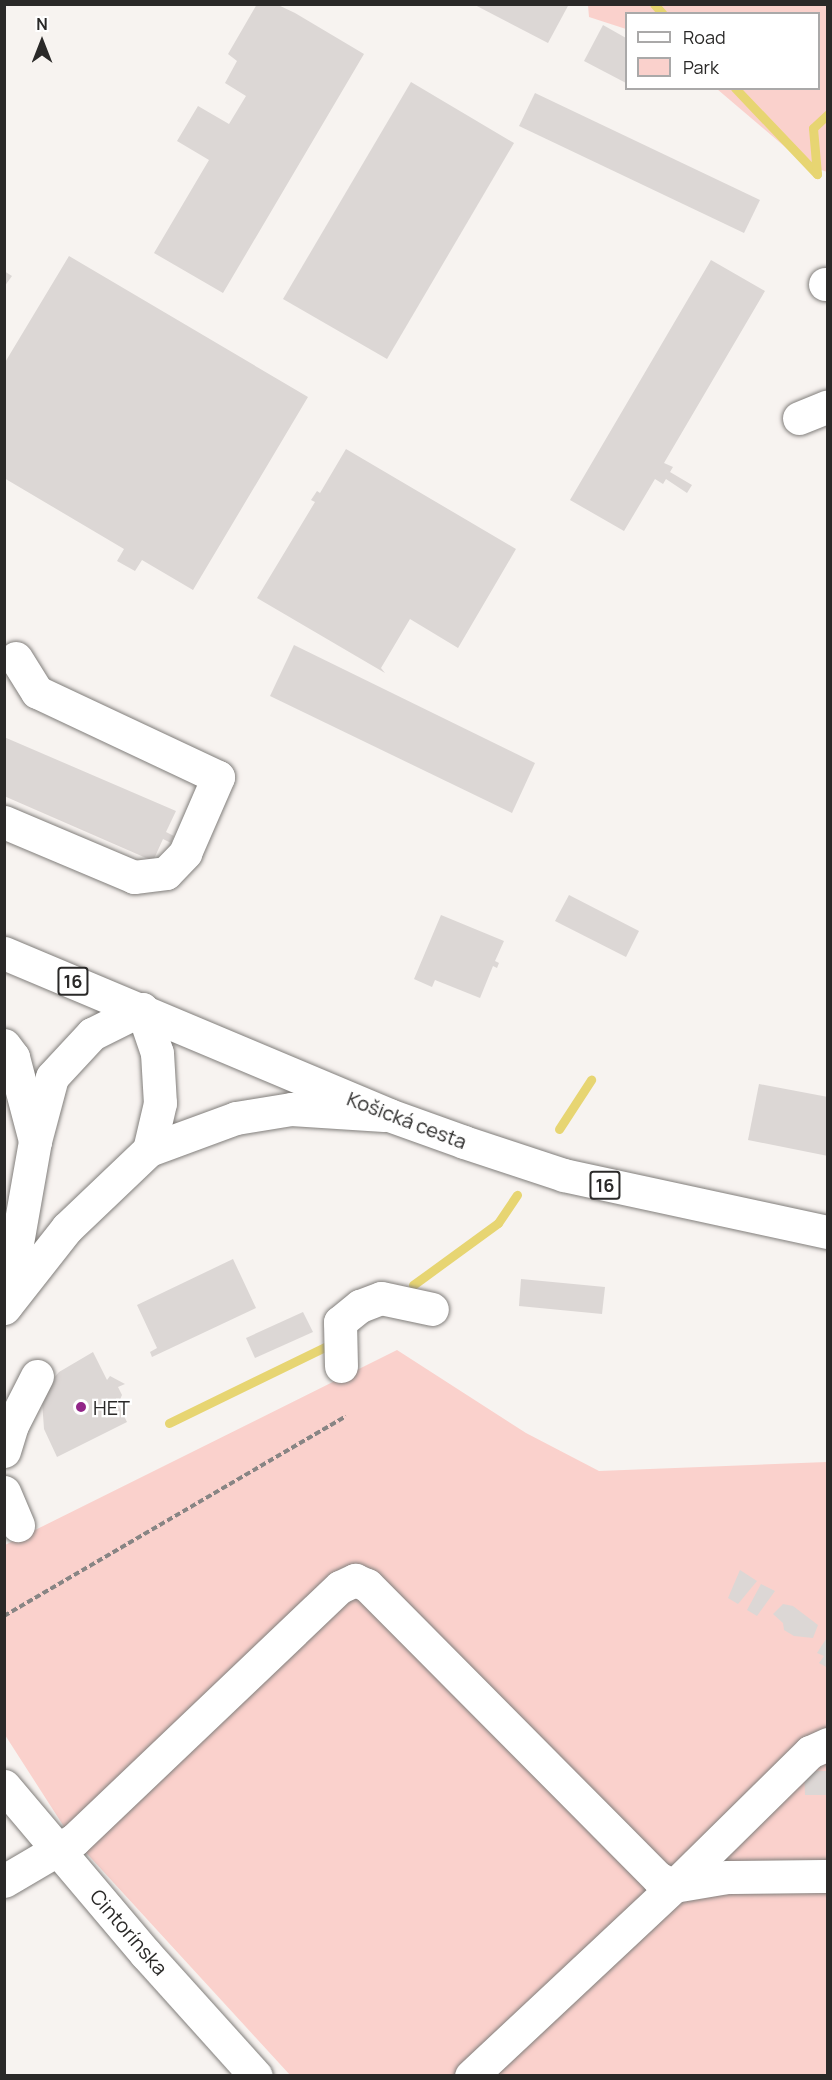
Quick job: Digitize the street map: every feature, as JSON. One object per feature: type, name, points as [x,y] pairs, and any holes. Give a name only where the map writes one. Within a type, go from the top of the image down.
[{"type":"street","points":[[4,822],[134,877],[166,873],[185,853],[218,777],[37,692],[16,658]]},
{"type":"street","name":"Košická cesta","points":[[4,953],[142,1009],[389,1115],[564,1175],[828,1232]]},
{"type":"street","points":[[24,1151],[52,1077],[92,1034],[142,1009],[158,1053],[159,1093],[149,1150]]},
{"type":"street","points":[[4,1045],[13,1057],[24,1151],[5,1307]]},
{"type":"street","points":[[5,1307],[67,1228],[149,1150],[236,1118],[291,1109],[389,1115]]},
{"type":"street","points":[[341,1366],[340,1322],[360,1306],[381,1298],[432,1309]]},
{"type":"street","points":[[4,1451],[12,1425],[37,1376]]},
{"type":"street","points":[[4,1492],[18,1525]]},
{"type":"street","points":[[4,1881],[58,1850],[82,1832],[340,1587],[355,1580],[367,1585],[658,1878],[674,1886],[727,1877],[828,1876]]},
{"type":"street","points":[[471,2076],[674,1886],[810,1752],[828,1744]]},
{"type":"street","name":"Cintorínska","points":[[4,1786],[256,2076]]},
{"type":"path","points":[[4,1616],[346,1416]]},
{"type":"green space","points":[[588,5],[827,5],[827,172],[805,164],[718,90],[820,90],[820,12],[625,12],[625,29],[589,17]]},
{"type":"green space","points":[[397,1350],[526,1433],[599,1471],[827,1462],[827,2075],[290,2075],[68,1833],[5,1735],[5,1545]]},
{"type":"building","points":[[257,4],[276,4],[364,54],[223,293],[154,253],[209,160],[177,141],[198,106],[229,124],[246,96],[225,83],[237,61],[228,54]]},
{"type":"building","points":[[473,4],[569,4],[548,43]]},
{"type":"building","points":[[603,25],[625,37],[625,82],[584,61]]},
{"type":"building","points":[[411,82],[514,143],[387,359],[283,299]]},
{"type":"building","points":[[535,93],[760,200],[744,233],[519,126]]},
{"type":"building","points":[[69,256],[308,397],[193,590],[142,560],[135,571],[117,561],[124,549],[4,478],[4,364]]},
{"type":"building","points":[[711,260],[765,291],[664,463],[673,467],[670,472],[692,485],[687,493],[666,479],[663,484],[655,479],[624,531],[570,500]]},
{"type":"building","points":[[4,271],[12,276],[4,287]]},
{"type":"building","points":[[346,449],[516,549],[458,648],[410,619],[381,668],[385,673],[257,598],[315,502],[311,500],[317,491],[320,493]]},
{"type":"building","points":[[294,645],[535,763],[512,813],[270,696]]},
{"type":"building","points":[[4,737],[176,811],[166,832],[174,836],[171,843],[163,839],[153,861],[4,796]]},
{"type":"building","points":[[569,895],[639,931],[626,957],[555,921]]},
{"type":"building","points":[[441,915],[504,941],[495,961],[499,963],[497,968],[493,966],[480,998],[435,980],[432,987],[414,979]]},
{"type":"building","points":[[759,1084],[828,1097],[828,1156],[748,1140]]},
{"type":"building","points":[[233,1259],[256,1308],[152,1357],[150,1352],[157,1348],[137,1305]]},
{"type":"building","points":[[521,1279],[605,1287],[602,1314],[519,1306]]},
{"type":"building","points":[[303,1312],[313,1332],[255,1358],[246,1338]]},
{"type":"building","name":"HET","points":[[93,1352],[107,1380],[110,1376],[125,1384],[118,1387],[122,1395],[118,1404],[127,1422],[57,1457],[44,1429],[42,1401],[47,1386],[59,1372]]},
{"type":"building","points":[[740,1570],[757,1581],[738,1604],[728,1598]]},
{"type":"building","points":[[761,1584],[775,1591],[757,1616],[747,1610]]},
{"type":"building","points":[[783,1604],[793,1606],[818,1625],[813,1638],[794,1636],[784,1630],[783,1623],[773,1614]]},
{"type":"building","points":[[828,1636],[828,1668],[819,1663],[824,1656],[817,1653]]},
{"type":"building","points":[[804,1771],[828,1771],[828,1795],[805,1795]]},
{"type":"waterway","points":[[654,4],[661,12]]},
{"type":"waterway","points":[[737,90],[817,174]]},
{"type":"waterway","points":[[817,174],[813,128],[828,114]]},
{"type":"waterway","points":[[559,1129],[591,1080]]},
{"type":"waterway","points":[[413,1285],[498,1223],[517,1195]]},
{"type":"waterway","points":[[169,1423],[333,1343]]},
{"type":"place","name":"HET","points":[[81,1407]]}]
